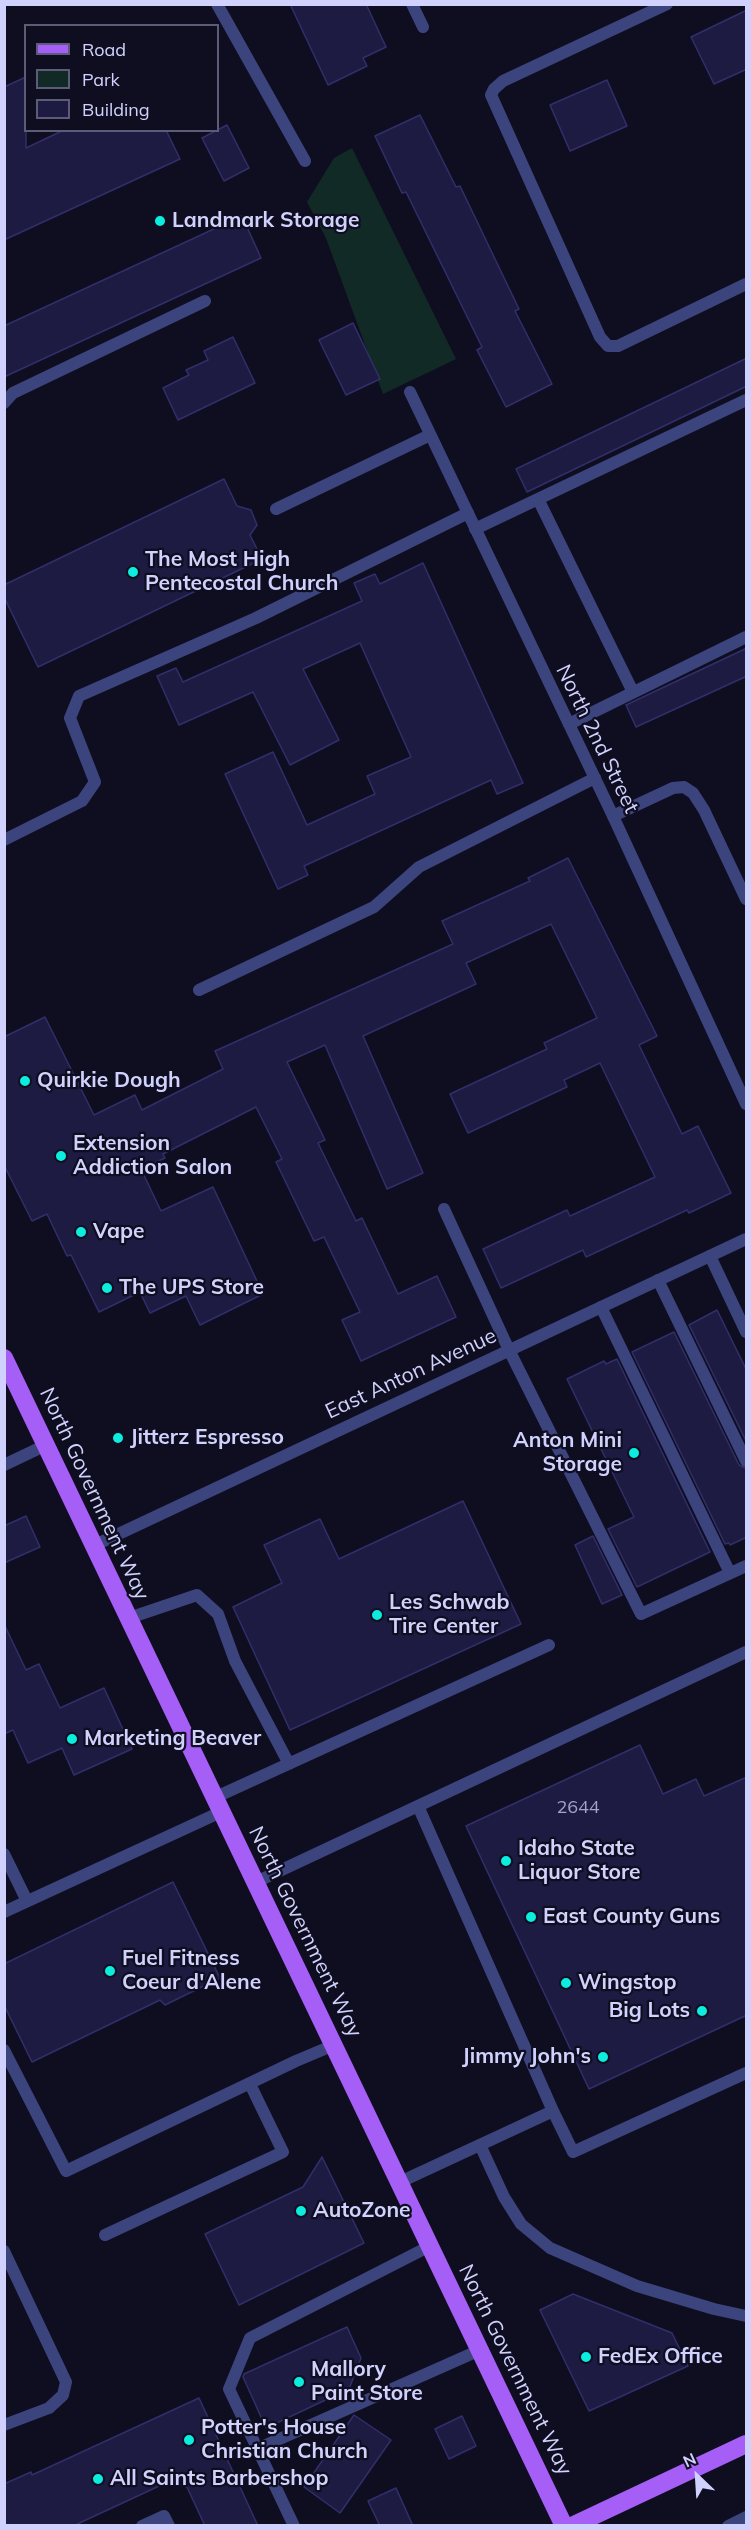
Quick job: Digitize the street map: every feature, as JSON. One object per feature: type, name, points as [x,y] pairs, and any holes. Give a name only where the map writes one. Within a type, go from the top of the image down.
[{"type":"main road","name":"North Government Way","points":[[4,1358],[564,2526]]},
{"type":"main road","points":[[572,2526],[747,2444]]},
{"type":"street","points":[[217,4],[305,161]]},
{"type":"street","points":[[412,4],[423,27]]},
{"type":"street","points":[[667,4],[503,81],[491,95],[600,337],[608,346],[618,346],[747,284]]},
{"type":"street","points":[[4,403],[13,393],[205,301]]},
{"type":"street","name":"North 2nd Street","points":[[410,392],[613,816],[747,1104]]},
{"type":"street","points":[[475,529],[747,400]]},
{"type":"street","points":[[276,509],[430,435]]},
{"type":"street","points":[[538,499],[633,692]]},
{"type":"street","points":[[4,840],[82,801],[95,782],[70,718],[79,696],[256,618],[468,513]]},
{"type":"street","points":[[569,724],[747,637]]},
{"type":"street","points":[[200,990],[374,908],[419,867],[595,778]]},
{"type":"street","points":[[613,816],[673,788],[684,787],[693,793],[704,810],[747,899]]},
{"type":"street","points":[[444,1209],[509,1350],[641,1614],[747,1566]]},
{"type":"street","name":"East Anton Avenue","points":[[93,1546],[747,1239]]},
{"type":"street","points":[[710,1256],[747,1332]]},
{"type":"street","points":[[658,1280],[747,1461]]},
{"type":"street","points":[[601,1307],[730,1573]]},
{"type":"street","points":[[4,1465],[46,1446]]},
{"type":"street","points":[[129,1618],[197,1595],[218,1614],[235,1661],[289,1764]]},
{"type":"street","points":[[4,1911],[219,1804],[289,1764],[549,1646]]},
{"type":"street","points":[[256,1882],[747,1652]]},
{"type":"street","points":[[418,1806],[573,2152],[747,2073]]},
{"type":"street","points":[[4,1854],[27,1901]]},
{"type":"street","points":[[4,2050],[66,2171],[334,2045]]},
{"type":"street","points":[[105,2235],[284,2152],[250,2084]]},
{"type":"street","points":[[400,2182],[553,2111]]},
{"type":"street","points":[[480,2145],[504,2197],[521,2224],[550,2248],[637,2286],[714,2309],[747,2316]]},
{"type":"street","points":[[294,2526],[229,2389],[250,2338],[430,2246]]},
{"type":"street","points":[[4,2251],[66,2382],[63,2396],[49,2408],[4,2425]]},
{"type":"street","points":[[257,2449],[480,2350]]},
{"type":"street","points":[[142,2526],[164,2516],[169,2526]]},
{"type":"street","points":[[731,2525],[747,2517]]},
{"type":"green space","points":[[352,148],[456,359],[383,394],[326,238],[307,202],[334,158]]},
{"type":"building","points":[[290,4],[366,4],[386,47],[363,58],[367,66],[328,85]]},
{"type":"building","points":[[747,10],[747,69],[714,84],[691,37]]},
{"type":"building","points":[[24,78],[26,148],[60,132],[167,132],[180,159],[4,240],[4,87]]},
{"type":"building","points":[[607,80],[627,126],[570,151],[550,105]]},
{"type":"building","points":[[420,115],[456,187],[460,186],[519,309],[515,311],[552,384],[506,407],[477,350],[482,347],[406,192],[402,193],[375,136]]},
{"type":"building","points":[[227,125],[249,168],[224,181],[202,138],[214,132],[219,132],[219,129]]},
{"type":"building","points":[[242,216],[261,258],[4,377],[4,326]]},
{"type":"building","points":[[353,323],[380,379],[346,395],[319,340]]},
{"type":"building","points":[[233,337],[255,383],[178,420],[163,388],[189,375],[186,370],[208,360],[204,351]]},
{"type":"building","points":[[747,358],[747,386],[527,492],[516,469]]},
{"type":"building","name":"The Most High Pentecostal Church","points":[[224,479],[237,506],[251,510],[257,525],[250,535],[262,559],[38,667],[4,597],[4,585]]},
{"type":"building","points":[[423,563],[523,783],[497,794],[491,780],[304,866],[308,875],[278,889],[225,774],[273,752],[307,825],[375,794],[367,776],[411,757],[360,643],[303,669],[339,740],[290,765],[253,692],[179,725],[157,676],[176,668],[183,682],[362,601],[354,583],[375,574],[380,584]]},
{"type":"building","points":[[747,648],[747,676],[636,727],[626,705]]},
{"type":"building","points":[[568,858],[657,1036],[639,1045],[682,1134],[698,1126],[731,1193],[689,1213],[687,1210],[586,1257],[583,1250],[501,1288],[483,1249],[567,1210],[570,1216],[655,1177],[600,1063],[564,1080],[567,1087],[468,1133],[450,1094],[547,1049],[544,1043],[597,1018],[551,924],[466,963],[476,984],[363,1036],[423,1173],[387,1189],[325,1045],[287,1062],[325,1140],[318,1143],[356,1221],[362,1218],[398,1294],[437,1276],[456,1317],[361,1361],[342,1320],[360,1312],[324,1237],[314,1241],[276,1162],[282,1159],[256,1107],[163,1154],[165,1158],[141,1169],[161,1211],[213,1187],[263,1294],[200,1325],[186,1296],[150,1313],[140,1292],[99,1312],[71,1255],[67,1256],[47,1214],[32,1221],[4,1165],[4,1037],[45,1017],[94,1115],[135,1095],[142,1110],[223,1069],[215,1051],[453,944],[442,921],[530,881],[528,878]]},
{"type":"building","points":[[717,1310],[747,1371],[747,1443],[689,1325]]},
{"type":"building","name":"Anton Mini Storage","points":[[674,1332],[739,1465],[747,1469],[747,1537],[730,1545],[725,1544],[632,1352]]},
{"type":"building","name":"Anton Mini Storage","points":[[617,1359],[710,1552],[637,1587],[608,1529],[634,1517],[567,1379],[604,1361],[606,1364]]},
{"type":"building","name":"Les Schwab Tire Center","points":[[463,1501],[521,1624],[290,1730],[233,1607],[282,1583],[264,1545],[320,1519],[339,1559]]},
{"type":"building","points":[[26,1516],[40,1547],[4,1563],[4,1526]]},
{"type":"building","points":[[593,1536],[622,1595],[602,1604],[575,1545]]},
{"type":"building","name":"Marketing Beaver","points":[[4,1624],[26,1670],[39,1664],[60,1708],[104,1688],[132,1749],[74,1775],[62,1748],[28,1763],[13,1730],[4,1734]]},
{"type":"building","points":[[640,1745],[663,1794],[696,1779],[704,1796],[747,1777],[747,2015],[589,2089],[466,1826]]},
{"type":"building","name":"Fuel Fitness Coeur d'Alene","points":[[173,1882],[220,1978],[165,2005],[160,2000],[32,2062],[4,2005],[4,1964]]},
{"type":"building","name":"AutoZone","points":[[322,2157],[364,2243],[239,2305],[205,2234],[303,2187]]},
{"type":"building","points":[[573,2294],[672,2333],[688,2366],[589,2411],[540,2310]]},
{"type":"building","name":"Mallory Paint Store","points":[[347,2327],[361,2358],[349,2389],[266,2428],[243,2377],[244,2374]]},
{"type":"building","points":[[199,2398],[258,2526],[205,2526],[187,2487],[170,2481],[73,2526],[4,2526],[4,2484],[31,2472],[32,2475]]},
{"type":"building","points":[[354,2415],[391,2440],[340,2513],[304,2487]]},
{"type":"building","points":[[462,2416],[476,2446],[449,2459],[435,2429]]},
{"type":"building","points":[[396,2488],[413,2526],[380,2526],[368,2501]]},
{"type":"place","name":"Landmark Storage","points":[[160,221]]},
{"type":"place","name":"The Most High Pentecostal Church","points":[[133,572]]},
{"type":"place","name":"Quirkie Dough","points":[[25,1081]]},
{"type":"place","name":"Extension Addiction Salon","points":[[61,1156]]},
{"type":"place","name":"Vape","points":[[81,1232]]},
{"type":"place","name":"The UPS Store","points":[[107,1288]]},
{"type":"place","name":"Jitterz Espresso","points":[[118,1438]]},
{"type":"place","name":"Anton Mini Storage","points":[[634,1453]]},
{"type":"place","name":"Les Schwab Tire Center","points":[[377,1615]]},
{"type":"place","name":"Marketing Beaver","points":[[72,1739]]},
{"type":"place","name":"Idaho State Liquor Store","points":[[506,1861]]},
{"type":"place","name":"East County Guns","points":[[531,1917]]},
{"type":"place","name":"Fuel Fitness Coeur d'Alene","points":[[110,1971]]},
{"type":"place","name":"Wingstop","points":[[566,1983]]},
{"type":"place","name":"Big Lots","points":[[702,2011]]},
{"type":"place","name":"Jimmy John's","points":[[603,2057]]},
{"type":"place","name":"AutoZone","points":[[301,2211]]},
{"type":"place","name":"FedEx Office","points":[[586,2357]]},
{"type":"place","name":"Mallory Paint Store","points":[[299,2382]]},
{"type":"place","name":"Potter's House Christian Church","points":[[189,2440]]},
{"type":"place","name":"All Saints Barbershop","points":[[98,2479]]}]
